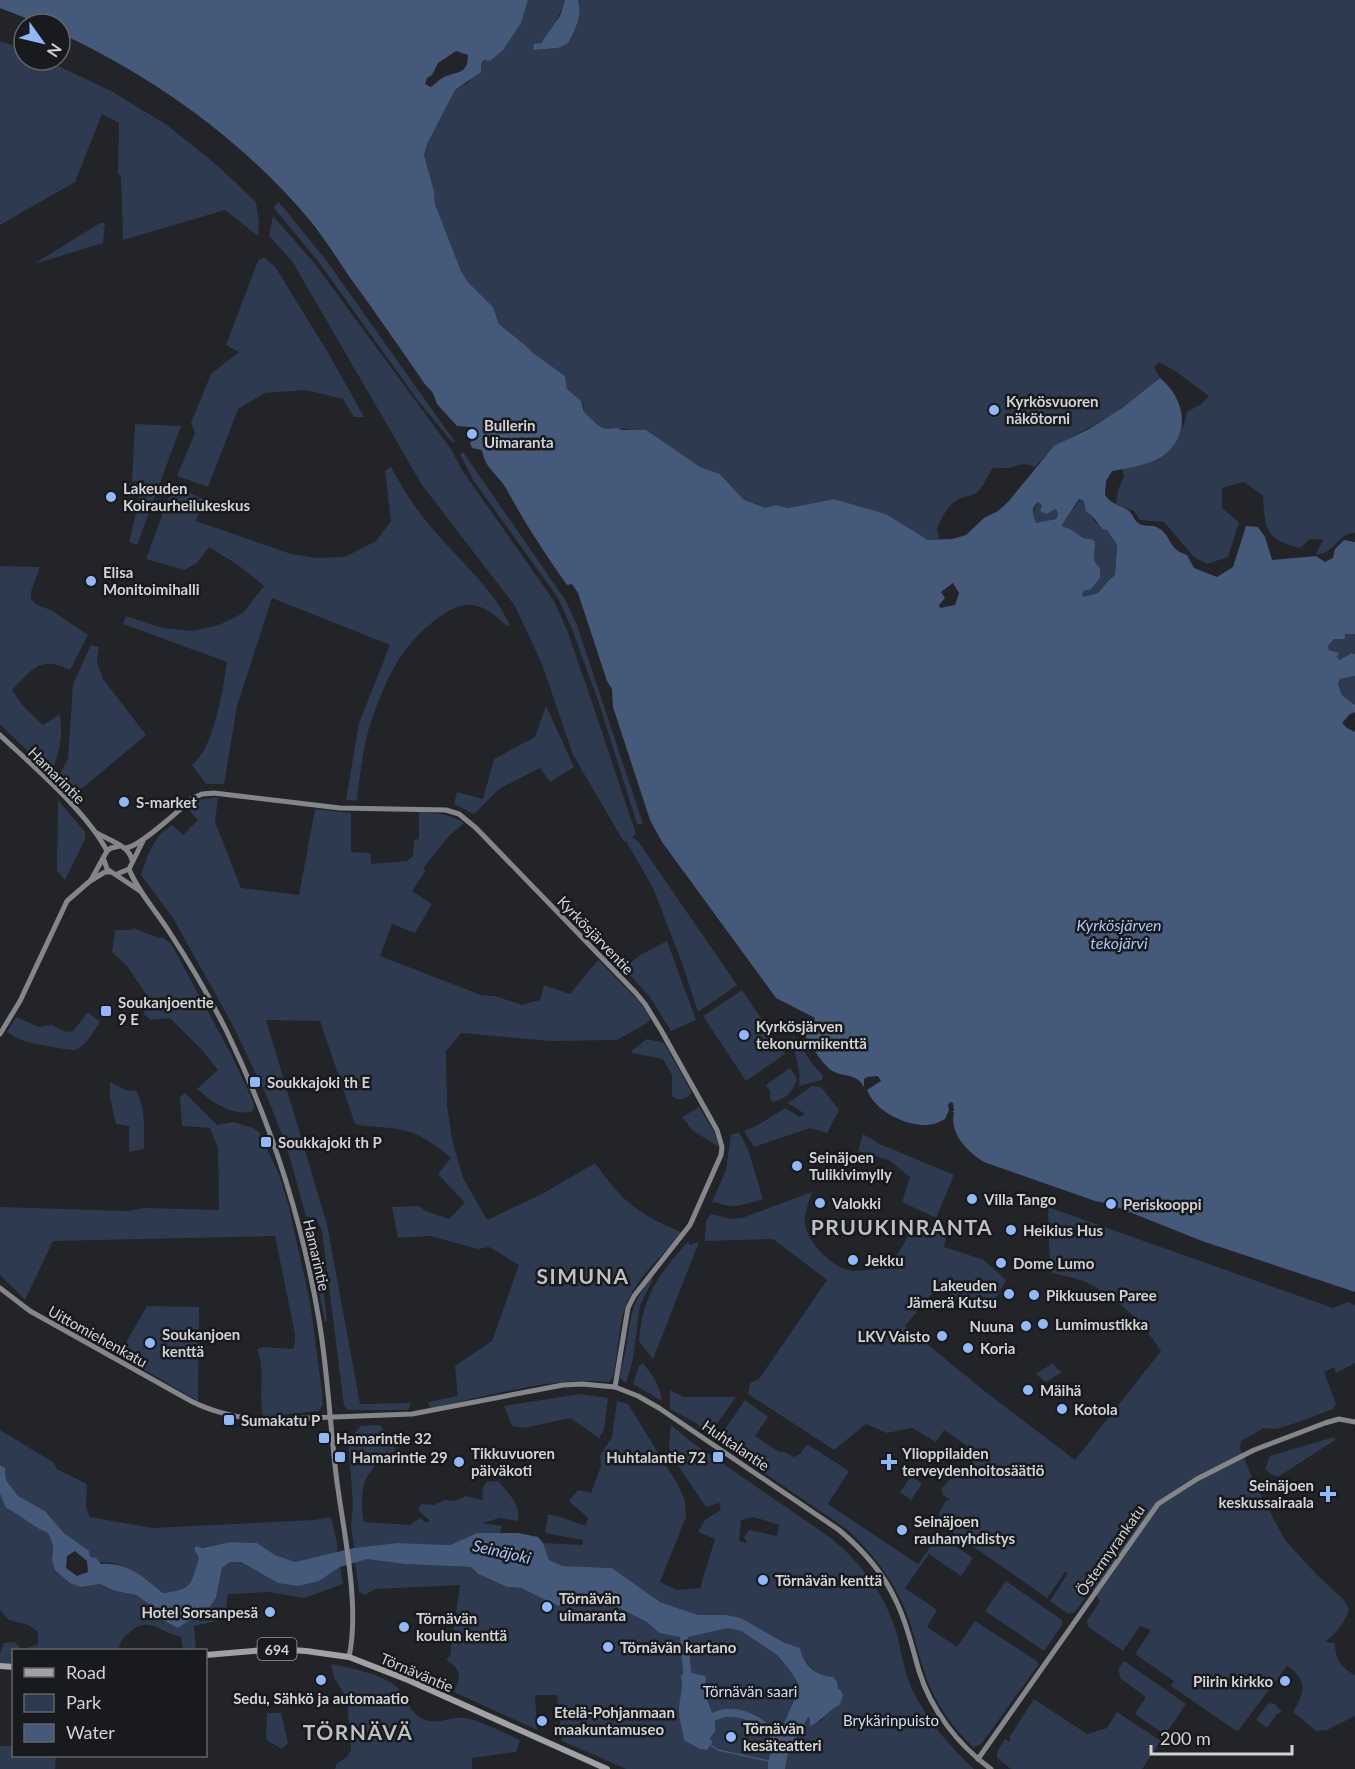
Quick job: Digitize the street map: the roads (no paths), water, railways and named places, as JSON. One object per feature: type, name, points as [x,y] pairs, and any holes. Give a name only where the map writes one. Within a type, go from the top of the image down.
[{"type":"main road","name":"Törnäväntie","points":[[207,1655],[276,1649],[349,1657],[418,1684],[607,1769]]},
{"type":"street","name":"Hamarintie","points":[[0,735],[48,781],[96,833],[107,851]]},
{"type":"street","name":"Kyrkösjärventie","points":[[122,847],[130,848],[193,798],[202,794],[214,793],[340,808],[446,810],[459,814],[476,828],[636,993],[656,1021],[717,1130],[722,1147],[717,1167],[690,1225],[634,1296],[628,1308],[615,1387]]},
{"type":"street","name":"Hamarintie","points":[[96,833],[122,847]]},
{"type":"street","name":"Kyrkösjärventie","points":[[132,860],[143,839]]},
{"type":"street","points":[[0,1034],[20,1001],[64,906],[90,881],[105,872],[125,872],[129,869],[132,860],[128,851],[115,846],[107,851],[104,860],[90,881]]},
{"type":"street","points":[[104,860],[107,869],[113,873]]},
{"type":"street","name":"Hamarintie","points":[[129,869],[142,893],[171,933],[227,1031],[275,1144],[307,1258],[319,1321],[350,1582],[353,1620],[349,1657]]},
{"type":"street","name":"Hamarintie","points":[[113,873],[142,893]]},
{"type":"street","name":"Uittomiehenkatu","points":[[0,1288],[30,1311],[204,1408],[256,1420],[329,1417]]},
{"type":"street","name":"Huhtalantie","points":[[329,1417],[422,1412],[563,1385],[599,1384],[615,1387],[638,1396],[839,1530],[863,1552],[879,1570],[896,1600],[919,1672],[931,1701],[948,1728],[991,1769]]},
{"type":"street","name":"Östermyrankatu","points":[[978,1759],[1158,1504],[1197,1479],[1254,1450],[1339,1419],[1355,1422]]},
{"type":"water","name":"Kyrkösjärven tekojärvi","points":[[0,0],[528,0],[521,23],[503,50],[490,61],[484,60],[481,64],[481,72],[455,90],[427,144],[424,155],[434,191],[435,204],[461,271],[468,282],[493,307],[499,324],[565,376],[567,389],[581,401],[584,412],[599,426],[606,429],[646,430],[700,467],[720,474],[743,499],[765,508],[776,505],[788,508],[834,499],[886,514],[928,540],[952,539],[966,535],[984,518],[998,511],[1008,502],[1054,446],[1089,429],[1121,409],[1160,378],[1169,387],[1180,407],[1182,418],[1178,439],[1171,449],[1149,463],[1112,471],[1106,481],[1105,495],[1111,501],[1129,511],[1139,524],[1155,527],[1164,532],[1176,549],[1187,555],[1194,568],[1217,577],[1233,567],[1246,526],[1258,527],[1265,537],[1272,560],[1316,556],[1325,562],[1333,558],[1335,549],[1344,540],[1355,542],[1355,634],[1345,634],[1345,639],[1334,639],[1328,646],[1329,650],[1339,653],[1337,657],[1340,660],[1351,653],[1355,654],[1355,676],[1340,679],[1338,684],[1342,695],[1355,705],[1355,712],[1342,723],[1355,732],[1355,1292],[1202,1241],[1117,1207],[1118,1202],[1113,1197],[1106,1203],[1095,1201],[984,1162],[966,1148],[957,1135],[954,1128],[954,1112],[951,1111],[954,1111],[953,1103],[950,1102],[948,1105],[949,1110],[945,1119],[934,1124],[909,1123],[884,1111],[871,1098],[867,1090],[881,1081],[878,1076],[864,1079],[864,1087],[857,1079],[827,1067],[803,1032],[808,1025],[813,1025],[815,1018],[776,998],[662,842],[650,820],[613,707],[612,689],[607,681],[578,593],[572,584],[567,585],[551,562],[503,484],[489,467],[482,450],[472,448],[470,443],[476,436],[471,427],[457,426],[437,404],[433,393],[312,223],[257,165],[228,139],[164,91],[72,39],[72,12],[12,13],[0,8]],"holes":[[[456,51],[468,55],[464,69],[444,77],[431,87],[425,84],[438,63]],[[1079,499],[1084,502],[1086,511],[1102,529],[1107,530],[1117,545],[1115,575],[1098,593],[1084,597],[1083,591],[1091,589],[1100,578],[1100,568],[1094,559],[1095,542],[1062,525]],[[1038,502],[1042,506],[1040,511],[1046,514],[1056,509],[1058,514],[1056,519],[1036,523],[1033,512]],[[953,583],[959,593],[955,605],[940,608],[939,605],[945,598],[941,592]]]},
{"type":"water","points":[[565,0],[578,0],[580,11],[568,43],[558,48],[533,50],[534,44],[541,43],[560,16]]},
{"type":"water","name":"Seinäjoki","points":[[0,1465],[5,1468],[6,1480],[18,1496],[45,1511],[64,1533],[89,1551],[90,1557],[96,1558],[101,1564],[127,1568],[142,1576],[163,1593],[185,1588],[192,1580],[199,1558],[194,1549],[196,1546],[202,1548],[230,1542],[257,1543],[275,1555],[295,1562],[354,1548],[397,1543],[450,1545],[477,1533],[518,1533],[538,1537],[543,1543],[549,1560],[563,1566],[612,1568],[660,1602],[698,1615],[727,1615],[741,1618],[785,1643],[800,1648],[804,1660],[811,1669],[833,1677],[837,1682],[838,1690],[840,1689],[843,1695],[840,1705],[819,1721],[810,1726],[808,1717],[788,1754],[785,1769],[768,1769],[771,1738],[779,1736],[794,1700],[798,1683],[777,1655],[741,1631],[728,1628],[684,1638],[659,1633],[647,1622],[613,1605],[606,1607],[583,1602],[558,1606],[521,1588],[507,1587],[478,1574],[471,1567],[404,1564],[367,1559],[340,1567],[319,1581],[298,1586],[278,1583],[241,1562],[230,1562],[222,1568],[216,1598],[209,1608],[178,1628],[164,1621],[156,1609],[136,1595],[115,1591],[100,1584],[81,1587],[70,1583],[55,1570],[52,1560],[53,1545],[48,1533],[6,1508],[0,1494]],"holes":[[[75,1551],[87,1561],[88,1572],[77,1576],[66,1568],[67,1556]]]},
{"type":"water","points":[[687,1672],[705,1676],[706,1679],[705,1693],[715,1725],[715,1732],[710,1739],[713,1742],[707,1750],[700,1749],[684,1740],[679,1706],[681,1676]]},
{"type":"waterway","points":[[684,1638],[688,1682]]},
{"type":"waterway","points":[[706,1719],[725,1713],[741,1714],[762,1724],[778,1742]]},
{"type":"waterway","points":[[711,1745],[718,1750],[769,1761]]},
{"type":"place","name":"Kyrkösvuoren näkötorni","points":[[994,410]]},
{"type":"place","name":"Bullerin Uimaranta","points":[[472,434]]},
{"type":"place","name":"Lakeuden Koiraurheilukeskus","points":[[111,497]]},
{"type":"place","name":"Elisa Monitoimihalli","points":[[91,581]]},
{"type":"place","name":"S-market","points":[[124,802]]},
{"type":"place","name":"Soukanjoentie 9 E","points":[[106,1011]]},
{"type":"place","name":"Kyrkösjärven tekonurmikenttä","points":[[744,1035]]},
{"type":"place","name":"Soukkajoki th E","points":[[255,1082]]},
{"type":"place","name":"Soukkajoki th P","points":[[266,1142]]},
{"type":"place","name":"Seinäjoen Tulikivimylly","points":[[797,1166]]},
{"type":"place","name":"Villa Tango","points":[[972,1199]]},
{"type":"place","name":"Valokki","points":[[820,1203]]},
{"type":"place","name":"Periskooppi","points":[[1111,1204]]},
{"type":"place","name":"Heikius Hus","points":[[1011,1230]]},
{"type":"place","name":"Jekku","points":[[853,1260]]},
{"type":"place","name":"Dome Lumo","points":[[1001,1263]]},
{"type":"place","name":"Lakeuden Jämerä Kutsu","points":[[1009,1294]]},
{"type":"place","name":"Pikkuusen Paree","points":[[1034,1295]]},
{"type":"place","name":"Lumimustikka","points":[[1043,1324]]},
{"type":"place","name":"Nuuna","points":[[1026,1326]]},
{"type":"place","name":"LKV Vaisto","points":[[942,1336]]},
{"type":"place","name":"Soukanjoen kenttä","points":[[150,1343]]},
{"type":"place","name":"Koria","points":[[968,1348]]},
{"type":"place","name":"Mäihä","points":[[1028,1390]]},
{"type":"place","name":"Kotola","points":[[1062,1409]]},
{"type":"place","name":"Sumakatu P","points":[[229,1420]]},
{"type":"place","name":"Hamarintie 32","points":[[324,1438]]},
{"type":"place","name":"Hamarintie 29","points":[[340,1457]]},
{"type":"place","name":"Huhtalantie 72","points":[[718,1457]]},
{"type":"place","name":"Tikkuvuoren päiväkoti","points":[[459,1462]]},
{"type":"place","name":"Ylioppilaiden terveydenhoitosäätiö","points":[[889,1462]]},
{"type":"place","name":"Seinäjoen keskussairaala","points":[[1328,1494]]},
{"type":"place","name":"Seinäjoen rauhanyhdistys","points":[[902,1530]]},
{"type":"place","name":"Törnävän kenttä","points":[[763,1580]]},
{"type":"place","name":"Törnävän uimaranta","points":[[547,1607]]},
{"type":"place","name":"Hotel Sorsanpesä","points":[[270,1612]]},
{"type":"place","name":"Törnävän koulun kenttä","points":[[404,1627]]},
{"type":"place","name":"Törnävän kartano","points":[[608,1647]]},
{"type":"place","name":"Sedu, Sähkö ja automaatio","points":[[321,1680]]},
{"type":"place","name":"Piirin kirkko","points":[[1285,1681]]},
{"type":"place","name":"Etelä-Pohjanmaan maakuntamuseo","points":[[542,1721]]},
{"type":"place","name":"Törnävän kesäteatteri","points":[[731,1737]]},
{"type":"district","name":"PRUUKINRANTA","points":[[902,1226]]},
{"type":"district","name":"SIMUNA","points":[[583,1275]]},
{"type":"district","name":"TÖRNÄVÄ","points":[[358,1731]]},
{"type":"park label","name":"Törnävän saari","points":[[750,1691]]},
{"type":"park label","name":"Brykärinpuisto","points":[[891,1720]]}]
